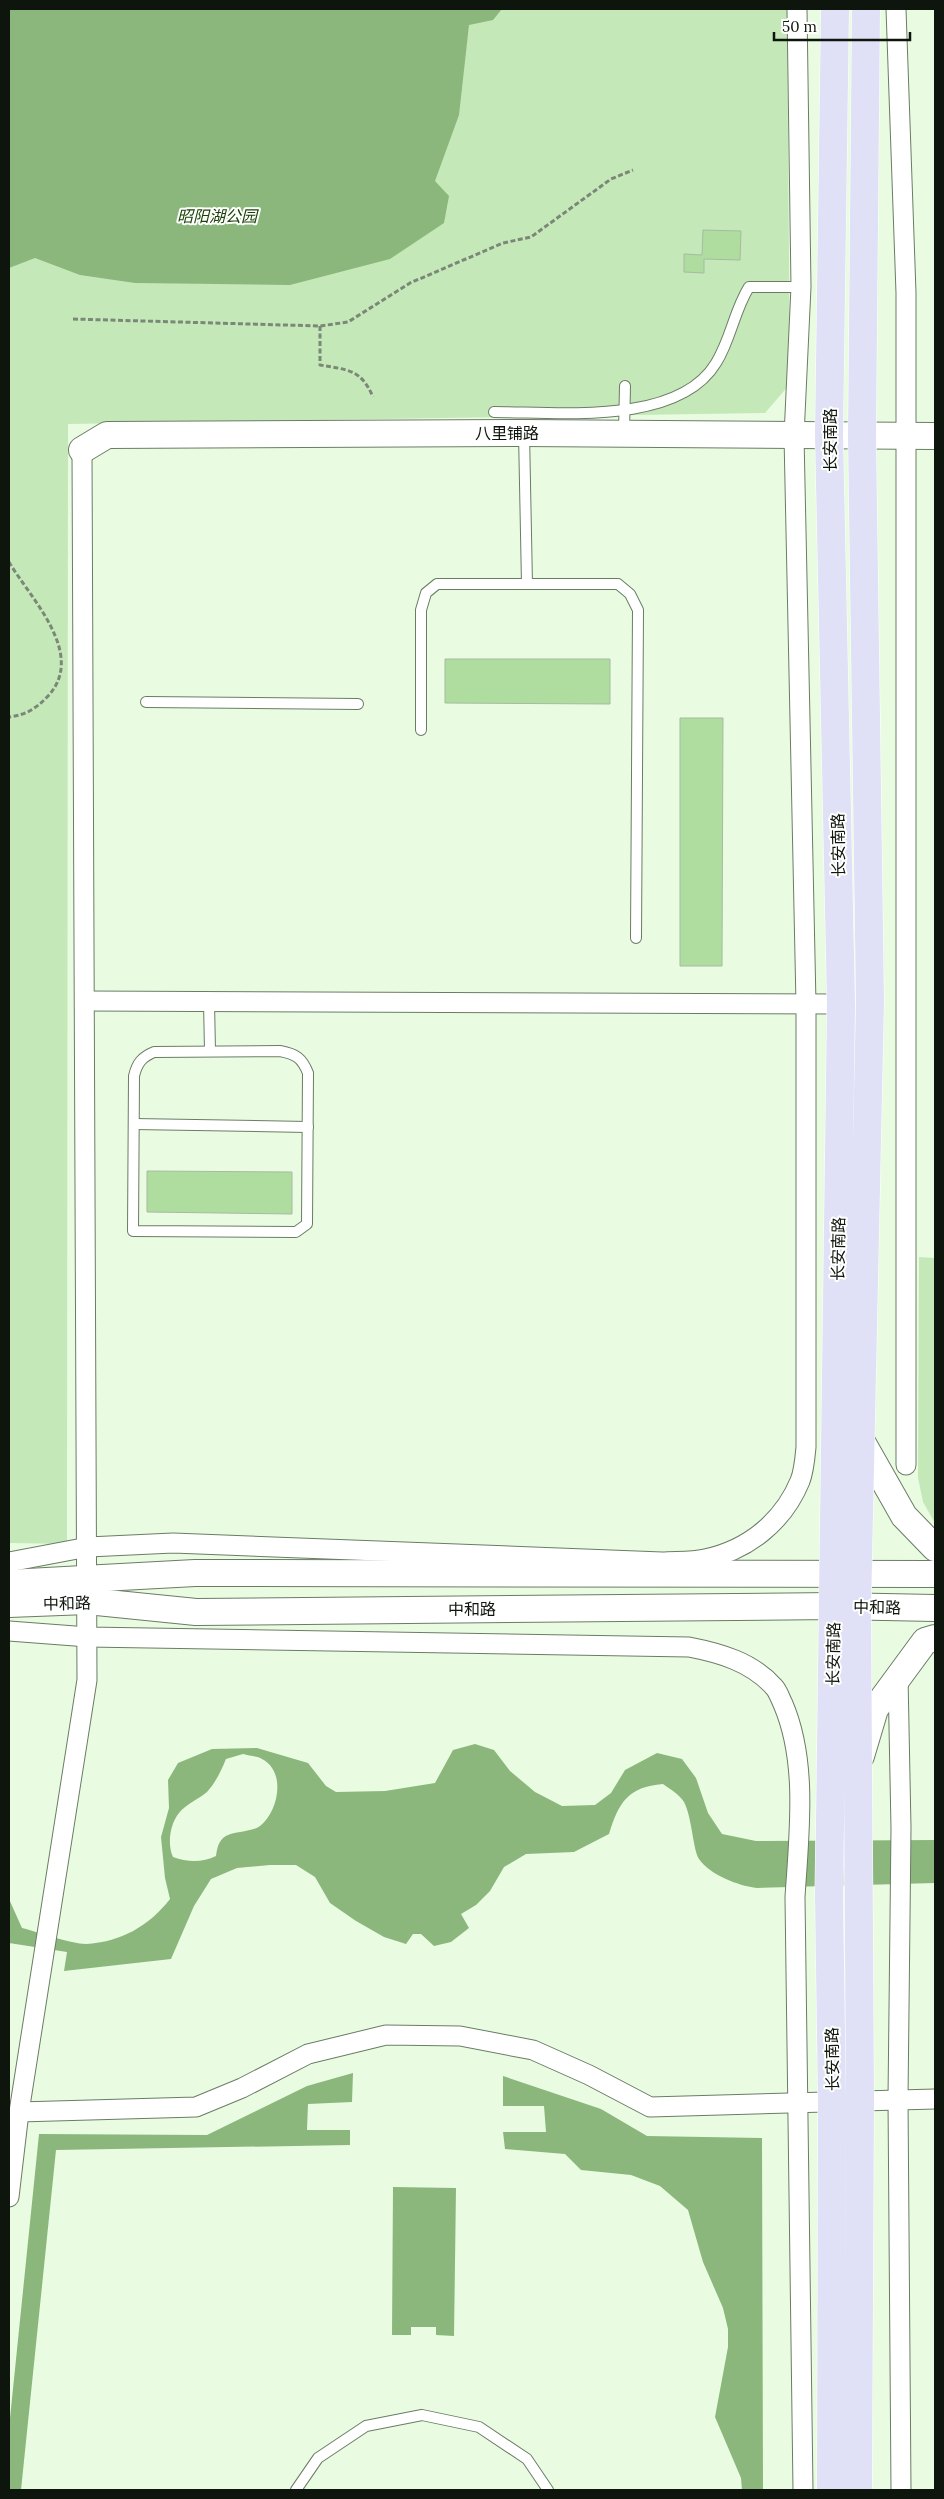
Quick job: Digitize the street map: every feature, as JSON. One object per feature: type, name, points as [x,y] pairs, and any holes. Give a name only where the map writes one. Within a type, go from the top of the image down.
[{"type":"main road","name":"长安南路","points":[[831,2490],[832,2103],[830,1834],[847,1574],[841,1004],[829,435],[835,9]]},
{"type":"main road","name":"长安南路","points":[[847,1574],[862,1442],[870,1001],[862,436],[866,9]]},
{"type":"main road","name":"八里铺路","points":[[82,450],[107,435],[524,433],[624,421],[794,436],[935,436]]},
{"type":"main road","points":[[862,1442],[904,1516],[935,1548]]},
{"type":"main road","name":"中和路","points":[[9,1604],[195,1573],[935,1574]]},
{"type":"main road","name":"中和路","points":[[9,1583],[87,1590],[196,1612],[846,1606],[935,1608]]},
{"type":"main road","name":"长安南路","points":[[846,1606],[857,1771],[858,1833],[860,2101],[858,2490]]},
{"type":"main road","points":[[857,1771],[875,1709],[925,1641],[935,1638]]},
{"type":"street","points":[[9,1562],[88,1547],[173,1543],[662,1562],[705,1559],[738,1549],[766,1531],[789,1503],[801,1480],[806,1447],[806,1004],[794,436],[801,287],[797,9]]},
{"type":"street","points":[[896,9],[906,293],[906,1465]]},
{"type":"street","points":[[9,2197],[19,2112],[87,1680],[86,1001],[82,450]]},
{"type":"street","points":[[86,1001],[841,1004]]},
{"type":"street","points":[[9,1631],[88,1637],[689,1646],[724,1654],[754,1670],[775,1687],[792,1726],[797,1767],[799,1826],[796,1897],[803,2490]]},
{"type":"street","points":[[898,1676],[901,1828],[898,2099],[901,2490]]},
{"type":"street","points":[[19,2112],[196,2107],[242,2088],[308,2054],[386,2035],[460,2036],[533,2050],[589,2075],[650,2107],[935,2099]]},
{"type":"lane","points":[[494,412],[601,412],[624,421],[698,384],[716,365],[731,335],[739,302],[749,287],[801,287]]},
{"type":"lane","points":[[624,421],[625,386]]},
{"type":"lane","points":[[524,433],[527,584]]},
{"type":"lane","points":[[420,730],[421,610],[426,593],[437,584],[618,584],[630,594],[638,610],[636,938]]},
{"type":"lane","points":[[146,702],[358,704]]},
{"type":"lane","points":[[208,1002],[210,1052]]},
{"type":"lane","points":[[280,1051],[294,1054],[303,1061],[308,1073],[307,1224],[296,1232],[133,1231],[134,1076],[136,1065],[144,1056],[154,1052],[210,1052],[280,1051]]},
{"type":"lane","points":[[134,1124],[308,1126]]},
{"type":"lane","points":[[296,2490],[318,2458],[366,2426],[422,2415],[479,2427],[527,2459],[548,2490]]},
{"type":"path","points":[[73,319],[320,326],[348,322],[410,283],[503,243],[532,237],[611,180],[633,170]]},
{"type":"path","points":[[320,326],[320,365],[346,369],[359,374],[367,383],[373,397]]},
{"type":"path","points":[[9,562],[53,629],[60,646],[62,663],[59,679],[52,692],[36,709],[9,717]]},
{"type":"green space","name":"昭阳湖公园","points":[[9,9],[787,9],[790,384],[765,413],[68,424],[67,1544],[9,1543]]},
{"type":"green space","points":[[919,1257],[935,1258],[935,1523],[923,1502],[918,1478]]},
{"type":"shaded area","points":[[9,9],[502,9],[493,20],[469,25],[459,115],[435,181],[449,196],[444,223],[390,259],[290,285],[135,283],[80,275],[35,258],[9,268]]},
{"type":"shaded area","points":[[475,1744],[494,1750],[510,1771],[535,1792],[562,1806],[595,1805],[611,1793],[625,1770],[657,1753],[682,1759],[696,1778],[708,1813],[722,1834],[756,1841],[935,1840],[935,1883],[757,1888],[742,1885],[717,1875],[699,1859],[687,1808],[682,1799],[663,1784],[641,1789],[627,1798],[617,1813],[609,1834],[574,1852],[526,1854],[504,1867],[490,1891],[476,1905],[461,1914],[469,1928],[451,1942],[434,1946],[421,1934],[413,1934],[406,1944],[384,1937],[330,1903],[315,1877],[296,1865],[270,1865],[237,1868],[211,1879],[194,1906],[171,1959],[64,1971],[67,1952],[9,1943],[9,1899],[22,1928],[63,1940],[86,1944],[111,1940],[133,1931],[162,1909],[170,1899],[165,1878],[161,1837],[169,1808],[168,1780],[178,1763],[212,1749],[257,1748],[308,1763],[326,1786],[336,1792],[385,1791],[435,1783],[453,1750]],"holes":[[[243,1754],[262,1759],[270,1765],[275,1773],[277,1792],[275,1802],[266,1820],[260,1826],[251,1830],[227,1835],[219,1844],[216,1856],[211,1858],[194,1861],[173,1857],[170,1846],[170,1834],[173,1823],[179,1813],[207,1792],[218,1776],[226,1759]]]},
{"type":"shaded area","points":[[353,2073],[352,2102],[308,2104],[307,2130],[350,2130],[350,2145],[56,2150],[21,2490],[9,2490],[9,2428],[39,2134],[207,2135],[307,2086]]},
{"type":"shaded area","points":[[503,2076],[601,2109],[647,2136],[762,2138],[763,2490],[742,2490],[741,2478],[715,2417],[728,2347],[728,2329],[723,2308],[703,2262],[688,2210],[660,2186],[631,2175],[581,2170],[565,2154],[505,2149],[503,2132],[546,2132],[544,2106],[503,2106]]},
{"type":"shaded area","points":[[393,2187],[456,2188],[454,2336],[436,2335],[436,2327],[411,2327],[411,2335],[392,2335]]},
{"type":"building","points":[[703,230],[741,231],[740,260],[704,259],[704,273],[684,272],[684,254],[702,255]]},
{"type":"building","points":[[445,659],[610,659],[610,704],[445,703]]},
{"type":"building","points":[[680,718],[723,718],[722,966],[680,966]]},
{"type":"building","points":[[147,1171],[292,1172],[292,1214],[147,1212]]}]
